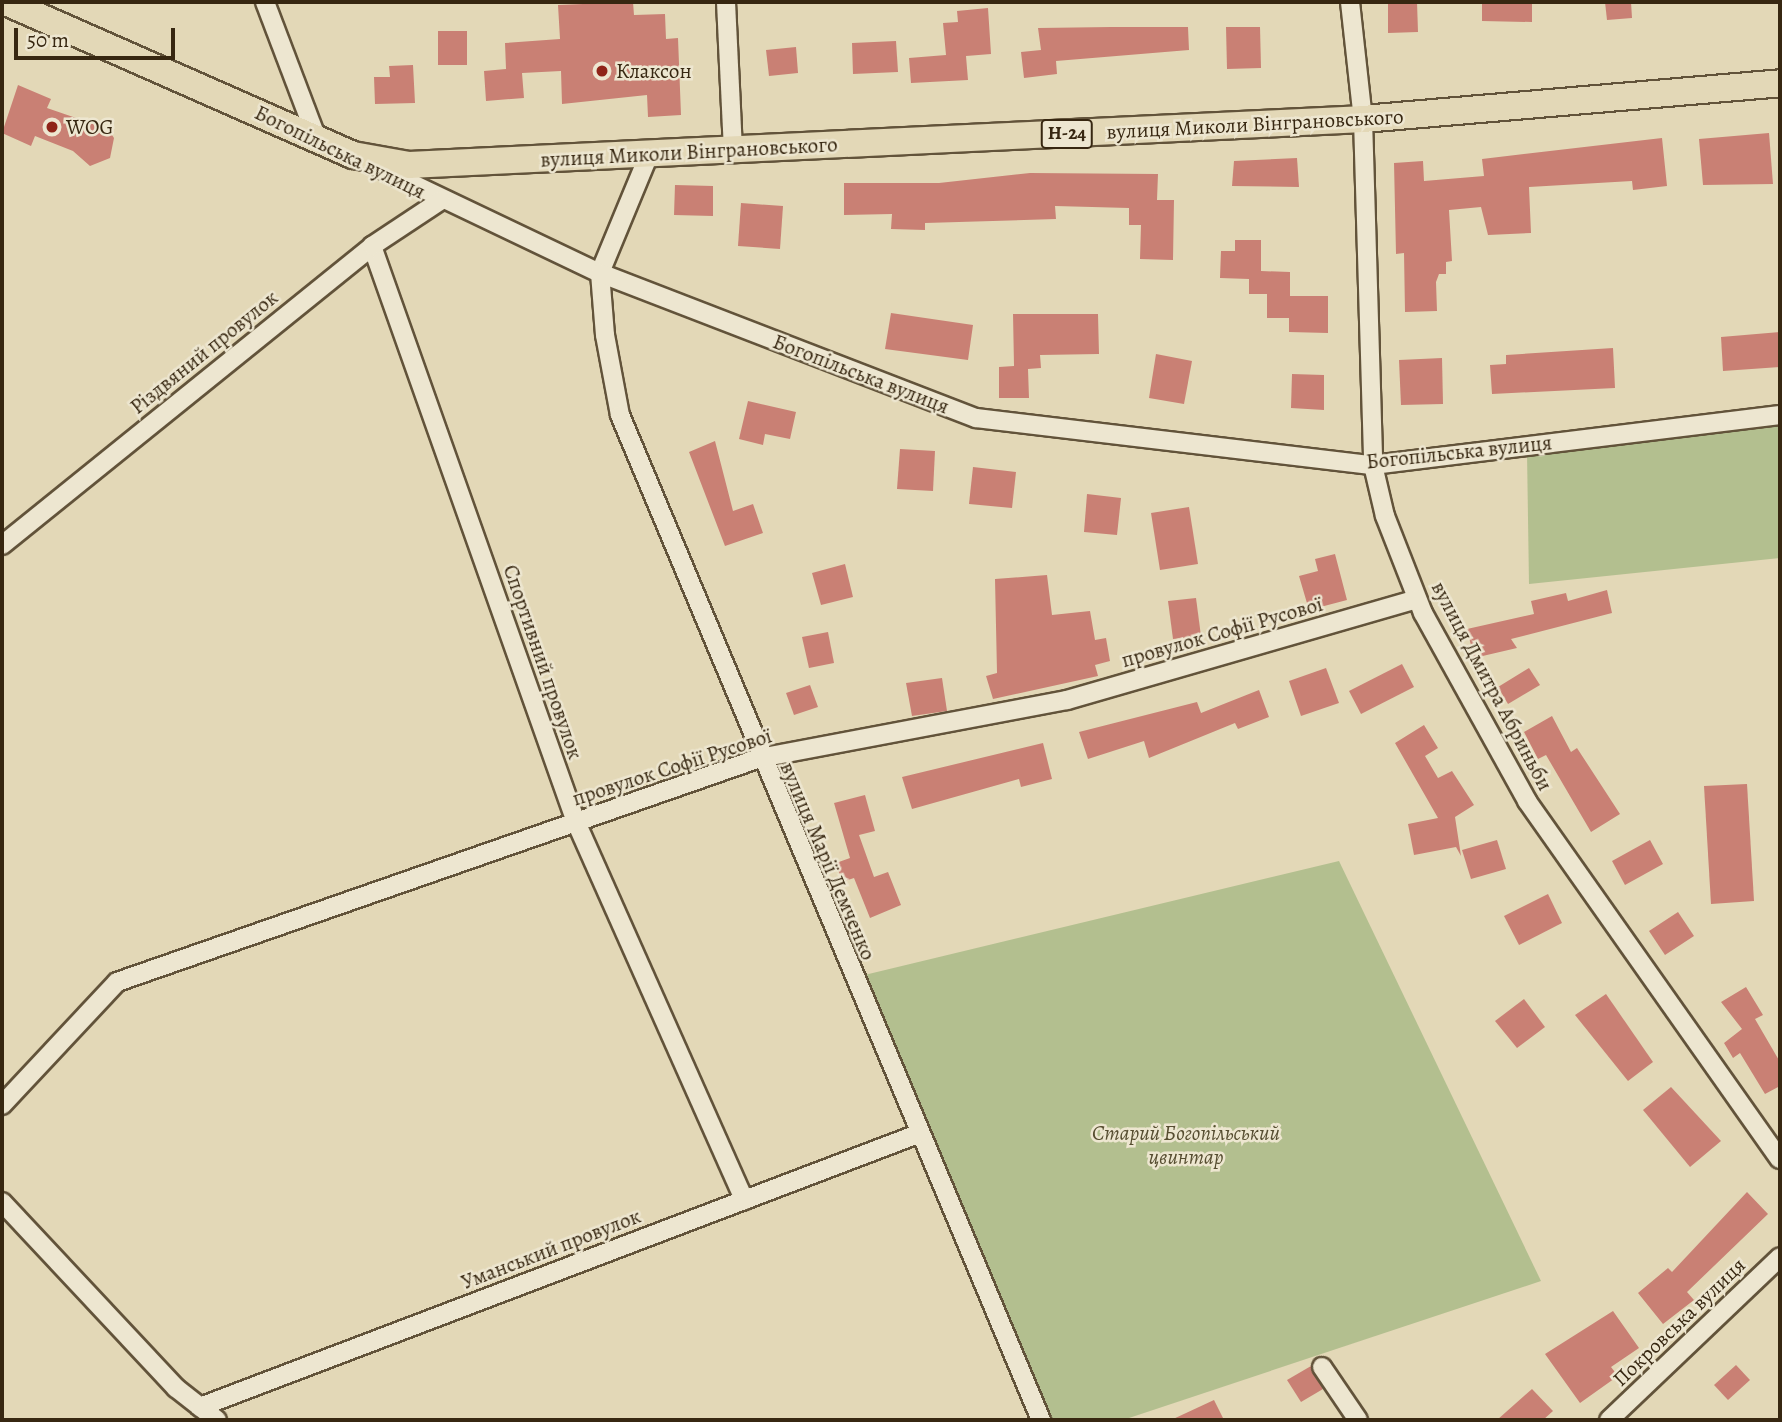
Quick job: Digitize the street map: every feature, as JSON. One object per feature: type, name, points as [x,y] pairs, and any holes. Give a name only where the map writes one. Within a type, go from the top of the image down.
[{"type":"main road","name":"Богопільська вулиця","points":[[6,2],[316,136],[353,155]]},
{"type":"main road","name":"вулиця Миколи Вінграновського","points":[[353,155],[422,165],[1363,119],[1780,83]]},
{"type":"street","points":[[265,2],[316,136]]},
{"type":"street","points":[[726,2],[733,149]]},
{"type":"street","name":"вулиця Дмитра Абриньби","points":[[1350,2],[1363,119],[1373,465],[1385,516],[1418,600],[1527,801],[1780,1159]]},
{"type":"street","points":[[600,272],[650,152]]},
{"type":"street","name":"Богопільська вулиця","points":[[353,155],[440,201],[600,272],[976,418],[1373,465],[1780,415]]},
{"type":"street","name":"Різдвяний провулок","points":[[2,545],[372,246],[440,201]]},
{"type":"street","name":"Спортивний провулок","points":[[372,246],[576,822],[744,1200]]},
{"type":"street","name":"вулиця Марії Демченко","points":[[600,272],[620,415],[760,758],[1041,1420]]},
{"type":"street","name":"провулок Софії Русової","points":[[2,1105],[117,982],[760,758],[1068,700],[1418,600]]},
{"type":"street","name":"Уманський провулок","points":[[207,1415],[744,1200],[918,1134]]},
{"type":"street","points":[[2,1202],[207,1415]]},
{"type":"street","name":"Покровська вулиця","points":[[1608,1420],[1780,1257]]},
{"type":"street","points":[[1322,1367],[1358,1420]]},
{"type":"green space","points":[[1780,420],[1780,558],[1529,584],[1527,452]]},
{"type":"green space","name":"Старий Богопільський цвинтар","points":[[1339,861],[1541,1281],[1123,1420],[1041,1420],[852,978]]},
{"type":"building","points":[[633,2],[634,15],[665,14],[666,39],[678,38],[681,115],[648,117],[647,95],[562,104],[561,71],[522,73],[524,98],[486,101],[484,71],[506,69],[505,43],[560,39],[558,5]]},
{"type":"building","points":[[1388,2],[1417,2],[1418,32],[1388,33]]},
{"type":"building","points":[[1482,2],[1532,2],[1532,22],[1482,21]]},
{"type":"building","points":[[1605,2],[1631,2],[1632,18],[1607,20]]},
{"type":"building","points":[[988,8],[991,54],[966,56],[968,80],[911,83],[909,58],[946,55],[943,23],[958,22],[957,11]]},
{"type":"building","points":[[1188,27],[1189,50],[1056,61],[1057,74],[1024,78],[1021,52],[1041,50],[1038,28]]},
{"type":"building","points":[[1226,27],[1260,27],[1261,68],[1227,69]]},
{"type":"building","points":[[438,31],[467,31],[467,65],[438,65]]},
{"type":"building","points":[[896,41],[898,72],[853,74],[852,43]]},
{"type":"building","points":[[796,47],[798,73],[769,76],[766,50]]},
{"type":"building","points":[[413,65],[415,103],[375,104],[374,77],[390,77],[389,66]]},
{"type":"building","name":"WOG","points":[[18,85],[51,99],[47,108],[108,129],[114,138],[110,158],[90,166],[73,151],[35,136],[31,146],[2,133]]},
{"type":"building","points":[[1769,133],[1773,184],[1703,185],[1699,139]]},
{"type":"building","points":[[1662,138],[1667,186],[1633,190],[1632,181],[1529,187],[1531,233],[1488,235],[1481,207],[1449,210],[1452,261],[1446,262],[1446,274],[1439,274],[1436,282],[1437,311],[1405,312],[1404,253],[1396,254],[1394,163],[1423,161],[1424,181],[1484,176],[1482,159]]},
{"type":"building","points":[[1297,158],[1299,187],[1232,186],[1234,161]]},
{"type":"building","points":[[1030,173],[1158,174],[1157,200],[1174,200],[1173,260],[1140,259],[1141,225],[1129,225],[1129,208],[1055,206],[1056,219],[925,223],[925,230],[891,229],[892,214],[844,215],[844,183],[939,183]]},
{"type":"building","points":[[675,185],[713,186],[713,216],[674,215]]},
{"type":"building","points":[[741,203],[783,206],[780,249],[738,246]]},
{"type":"building","points":[[1235,240],[1261,240],[1261,271],[1290,272],[1290,296],[1328,296],[1328,333],[1289,332],[1289,318],[1267,318],[1267,294],[1249,294],[1249,279],[1220,278],[1221,251],[1235,251]]},
{"type":"building","points":[[891,313],[973,325],[968,360],[885,349]]},
{"type":"building","points":[[1013,314],[1098,314],[1099,354],[1040,355],[1041,368],[1028,369],[1029,398],[999,398],[999,367],[1014,366]]},
{"type":"building","points":[[1780,332],[1780,367],[1723,371],[1721,337]]},
{"type":"building","points":[[1613,348],[1615,388],[1492,394],[1490,365],[1506,364],[1506,355]]},
{"type":"building","points":[[1156,354],[1192,361],[1184,404],[1149,398]]},
{"type":"building","points":[[1442,358],[1443,404],[1401,405],[1399,360]]},
{"type":"building","points":[[1292,374],[1324,375],[1324,410],[1291,408]]},
{"type":"building","points":[[748,401],[796,412],[790,439],[765,434],[763,445],[739,439]]},
{"type":"building","points":[[715,441],[733,511],[753,504],[763,533],[725,546],[689,452]]},
{"type":"building","points":[[900,449],[935,451],[933,491],[897,489]]},
{"type":"building","points":[[973,467],[1016,472],[1012,508],[969,504]]},
{"type":"building","points":[[1087,494],[1121,498],[1117,535],[1084,532]]},
{"type":"building","points":[[1189,507],[1198,564],[1160,570],[1151,513]]},
{"type":"building","points":[[1335,554],[1347,600],[1309,610],[1299,576],[1318,571],[1315,559]]},
{"type":"building","points":[[845,564],[853,597],[821,605],[812,573]]},
{"type":"building","points":[[1047,575],[1052,615],[1090,611],[1095,640],[1106,638],[1110,661],[1095,665],[1098,676],[993,699],[986,676],[997,673],[995,579]]},
{"type":"building","points":[[1607,590],[1612,613],[1511,639],[1517,648],[1474,658],[1467,629],[1534,614],[1531,601],[1566,593],[1568,601]]},
{"type":"building","points":[[1196,598],[1201,636],[1173,639],[1168,601]]},
{"type":"building","points":[[828,632],[834,663],[809,668],[802,637]]},
{"type":"building","points":[[1402,664],[1414,687],[1361,714],[1349,691]]},
{"type":"building","points":[[1326,668],[1339,703],[1301,716],[1289,681]]},
{"type":"building","points":[[1529,668],[1540,685],[1508,704],[1498,687]]},
{"type":"building","points":[[942,678],[947,711],[912,716],[906,683]]},
{"type":"building","points":[[810,685],[818,707],[794,715],[786,693]]},
{"type":"building","points":[[1259,690],[1269,717],[1238,729],[1235,723],[1149,758],[1144,741],[1088,759],[1079,732],[1197,702],[1201,713]]},
{"type":"building","points":[[1552,716],[1571,752],[1577,748],[1620,814],[1591,832],[1546,755],[1538,759],[1524,732]]},
{"type":"building","points":[[1424,725],[1438,748],[1425,756],[1438,778],[1452,771],[1474,805],[1455,817],[1461,856],[1456,847],[1414,855],[1408,824],[1438,818],[1395,743]]},
{"type":"building","points":[[1043,743],[1052,779],[1021,787],[1019,779],[912,809],[902,777]]},
{"type":"building","points":[[1747,784],[1754,901],[1711,904],[1704,786]]},
{"type":"building","points":[[865,795],[875,831],[859,835],[874,877],[888,872],[901,905],[870,918],[854,878],[842,882],[836,863],[850,858],[834,803]]},
{"type":"building","points":[[1497,840],[1506,869],[1471,879],[1462,850]]},
{"type":"building","points":[[1650,840],[1663,864],[1625,885],[1612,861]]},
{"type":"building","points":[[1548,894],[1562,923],[1519,945],[1504,916]]},
{"type":"building","points":[[1678,912],[1694,936],[1665,955],[1649,931]]},
{"type":"building","points":[[1746,987],[1763,1015],[1755,1019],[1780,1062],[1780,1086],[1765,1094],[1740,1053],[1733,1058],[1724,1043],[1742,1029],[1721,1002]]},
{"type":"building","points":[[1606,994],[1653,1062],[1628,1081],[1575,1015]]},
{"type":"building","points":[[1524,999],[1545,1027],[1517,1048],[1495,1021]]},
{"type":"building","points":[[1671,1087],[1721,1141],[1690,1167],[1643,1110]]},
{"type":"building","points":[[1747,1192],[1768,1214],[1687,1292],[1694,1300],[1663,1324],[1638,1293],[1668,1268],[1672,1272]]},
{"type":"building","points":[[1613,1311],[1639,1348],[1611,1367],[1618,1376],[1580,1403],[1545,1354]]},
{"type":"building","points":[[1736,1365],[1750,1380],[1728,1400],[1714,1385]]},
{"type":"building","points":[[1311,1366],[1323,1389],[1301,1402],[1287,1380]]},
{"type":"building","points":[[1532,1389],[1553,1411],[1543,1420],[1497,1420]]},
{"type":"building","points":[[1214,1400],[1224,1420],[1171,1420]]},
{"type":"place","name":"Клаксон","points":[[602,71]]},
{"type":"place","name":"WOG","points":[[52,127]]}]
